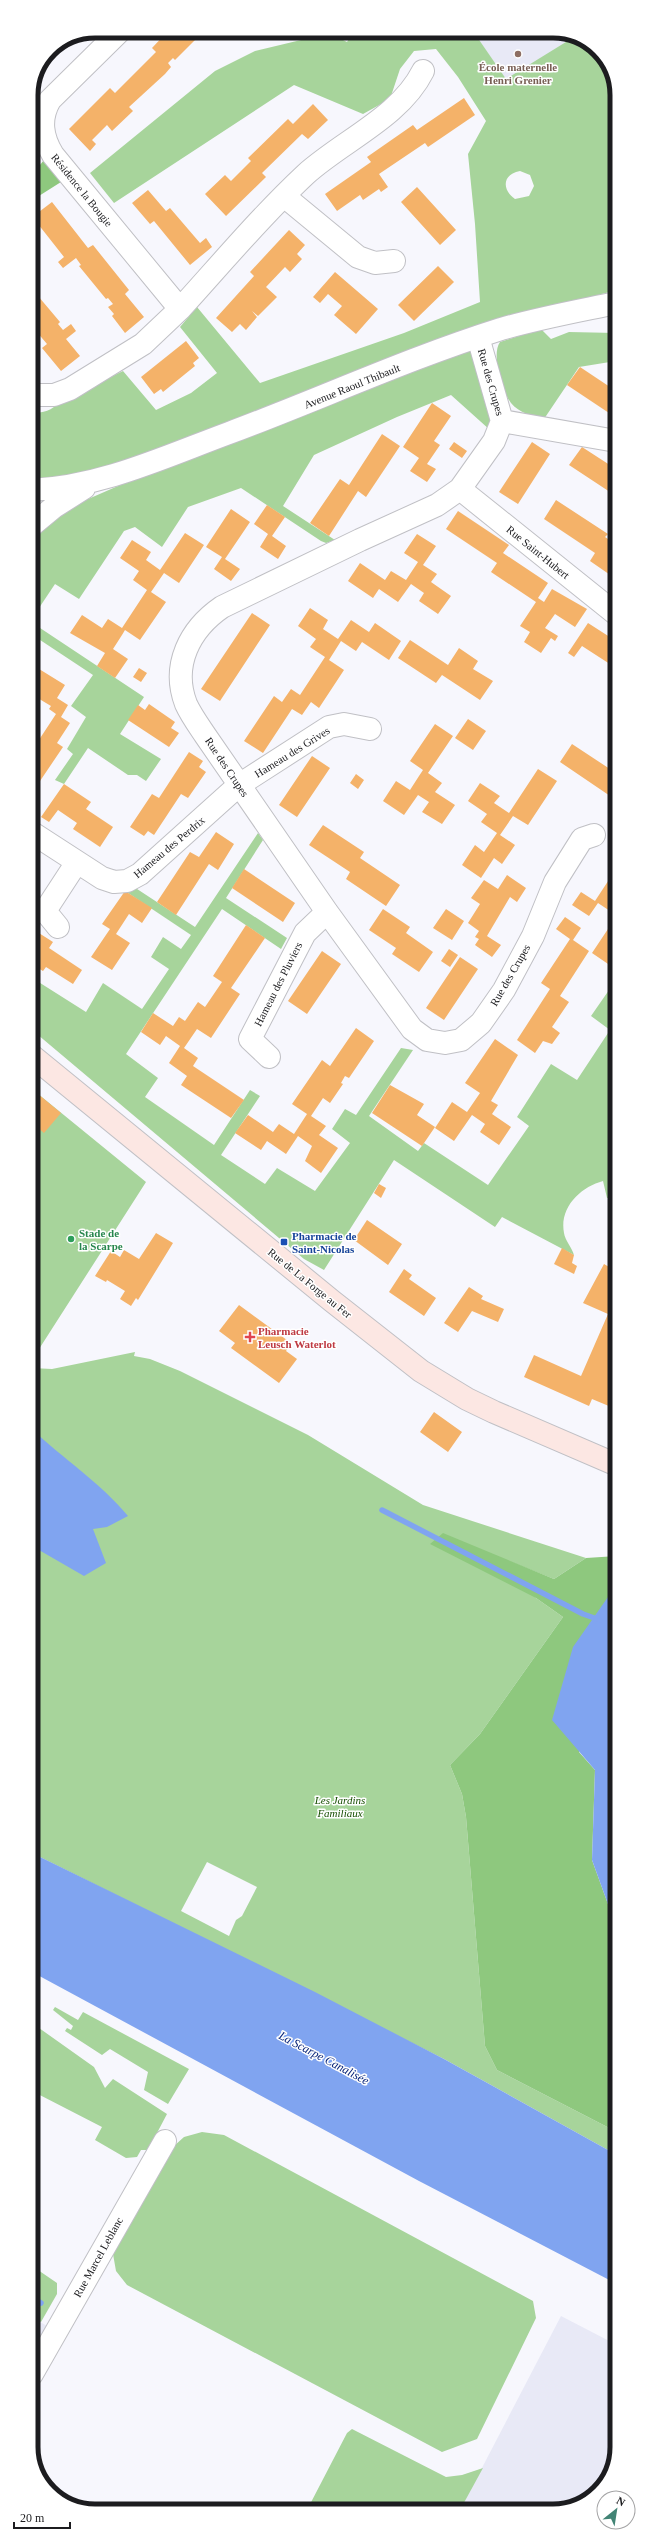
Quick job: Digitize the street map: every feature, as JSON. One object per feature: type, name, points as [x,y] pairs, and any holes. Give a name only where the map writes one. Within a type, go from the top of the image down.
[{"type":"main road","name":"Rue de La Forge au Fer","points":[[38,1060],[348,1314],[421,1371],[487,1409],[610,1462]]},
{"type":"street","name":"Résidence la Bougie","points":[[113,38],[50,100],[44,114],[43,130],[53,155],[180,309]]},
{"type":"street","points":[[38,395],[54,395],[70,389],[143,344],[180,309],[284,196],[330,153],[401,103],[417,84],[423,71]]},
{"type":"street","points":[[284,196],[358,257],[375,263],[394,261]]},
{"type":"street","name":"Avenue Raoul Thibault","points":[[92,482],[161,460],[478,337],[525,323],[610,304]]},
{"type":"street","name":"Rue des Crupes","points":[[478,337],[502,421],[494,441],[460,489],[437,505],[360,540],[222,607],[207,617],[197,629],[184,654],[181,670],[182,690],[187,706],[326,912],[412,1029],[427,1040],[445,1043],[461,1040],[481,1023],[504,990],[533,936],[555,882],[582,839],[594,835]]},
{"type":"street","points":[[502,421],[610,440]]},
{"type":"street","points":[[38,490],[56,489],[92,482]]},
{"type":"street","points":[[38,520],[54,507],[92,482]]},
{"type":"street","name":"Rue Saint-Hubert","points":[[460,489],[610,609]]},
{"type":"street","name":"Hameau des Grives","points":[[239,785],[329,727],[344,724],[370,729]]},
{"type":"street","name":"Hameau des Perdrix","points":[[38,837],[102,878],[114,882],[127,881],[140,874],[174,845],[239,785]]},
{"type":"street","points":[[58,927],[45,911],[77,862]]},
{"type":"street","name":"Hameau des Pluviers","points":[[269,1057],[250,1039],[305,933],[326,912]]},
{"type":"street","name":"Rue Marcel Leblanc","points":[[38,2363],[165,2141]]},
{"type":"shaded area","name":"École maternelle Henri Grenier","points":[[478,38],[557,38],[569,40],[506,80]]},
{"type":"shaded area","points":[[561,2316],[610,2341],[610,2454],[602,2475],[591,2490],[571,2501],[553,2504],[463,2504]]},
{"type":"shaded area","points":[[38,2321],[57,2332],[38,2364]]},
{"type":"green space","points":[[303,38],[339,38],[347,42],[350,38],[478,38],[506,79],[569,40],[575,42],[591,52],[606,73],[610,95],[610,292],[554,307],[121,464],[38,482],[38,413],[51,409],[61,401],[123,371],[156,410],[191,393],[217,373],[180,327],[197,307],[260,383],[404,333],[480,302],[475,224],[468,154],[486,121],[458,77],[436,49],[414,51],[400,69],[390,99],[363,114],[294,85],[114,203],[90,173],[215,71],[255,51],[301,40]],"holes":[[[520,171],[530,175],[534,186],[529,196],[515,199],[507,191],[506,182],[510,175]]]},
{"type":"green space","points":[[44,160],[61,182],[38,197],[38,167]]},
{"type":"green space","points":[[541,329],[551,339],[569,332],[610,333],[610,362],[579,367],[544,419],[522,412],[511,403],[501,382],[497,363],[500,342]]},
{"type":"green space","points":[[472,350],[492,410],[490,430],[451,395],[397,417],[314,455],[283,506],[335,540],[326,543],[321,541],[241,488],[188,507],[162,547],[135,527],[124,531],[79,599],[55,584],[38,610],[38,529],[79,503],[118,486],[254,433],[262,432],[288,419]]},
{"type":"green space","points":[[38,627],[144,697],[120,734],[161,759],[146,781],[137,775],[128,775],[88,748],[64,784],[55,780],[73,754],[67,749],[86,717],[71,706],[93,675],[38,639]]},
{"type":"green space","points":[[258,833],[263,840],[226,898],[287,938],[281,949],[222,909],[126,1054],[158,1078],[145,1097],[214,1145],[250,1090],[260,1096],[221,1155],[265,1184],[277,1168],[315,1191],[350,1143],[332,1129],[345,1109],[356,1115],[401,1048],[413,1050],[369,1116],[418,1151],[424,1143],[488,1185],[529,1126],[517,1117],[551,1064],[577,1080],[610,1030],[610,1198],[607,1198],[603,1181],[580,1193],[568,1207],[563,1224],[564,1233],[574,1255],[502,1217],[495,1227],[394,1160],[324,1270],[304,1259],[38,1035],[38,982],[86,1012],[103,983],[142,1009],[169,969],[151,957],[163,937],[181,949],[191,935],[125,891],[134,887],[195,927]]},
{"type":"green space","points":[[610,989],[610,1030],[591,1016]]},
{"type":"green space","name":"Stade de la Scarpe","points":[[38,1094],[146,1182],[38,1351]]},
{"type":"green space","name":"Les Jardins Familiaux","points":[[135,1352],[134,1356],[150,1359],[180,1371],[308,1435],[423,1505],[586,1558],[554,1579],[501,1558],[536,1598],[563,1617],[480,1734],[450,1765],[462,1794],[466,1817],[485,2046],[497,2070],[610,2128],[610,2151],[444,2059],[38,1856],[38,1368],[52,1369]],"holes":[[[207,1862],[257,1887],[242,1916],[236,1920],[229,1936],[181,1911]]]},
{"type":"green space","points":[[443,1533],[554,1579],[586,1558],[610,1556],[610,1617],[579,1752],[595,1770],[592,1860],[610,1910],[610,2128],[497,2070],[485,2046],[466,1817],[462,1794],[450,1765],[480,1734],[563,1617],[536,1598],[430,1544]]},
{"type":"green space","points":[[55,2007],[78,2020],[83,2012],[189,2069],[168,2104],[144,2090],[148,2072],[110,2049],[102,2055],[65,2031],[67,2028],[71,2030],[73,2026],[53,2010]]},
{"type":"green space","points":[[38,2027],[94,2067],[105,2088],[113,2079],[167,2114],[148,2150],[141,2150],[137,2157],[126,2158],[95,2140],[102,2127],[38,2094]]},
{"type":"green space","points":[[202,2132],[224,2135],[533,2301],[536,2318],[477,2439],[442,2452],[127,2285],[116,2271],[113,2254],[174,2146],[184,2137]]},
{"type":"green space","points":[[38,2270],[57,2283],[57,2294],[41,2322],[38,2320]]},
{"type":"green space","points":[[352,2429],[446,2477],[462,2475],[483,2468],[463,2504],[310,2504],[347,2433]]},
{"type":"water","points":[[38,1434],[106,1492],[128,1516],[107,1527],[93,1529],[106,1563],[84,1576],[38,1549]]},
{"type":"water","points":[[610,1594],[610,1910],[592,1860],[595,1770],[552,1720],[573,1647]]},
{"type":"water","name":"La Scarpe Canalisée","points":[[38,1856],[315,1992],[444,2059],[610,2151],[610,2280],[419,2181],[38,1975]]},
{"type":"building","points":[[161,38],[197,38],[175,60],[173,58],[168,63],[171,67],[165,74],[129,107],[133,111],[112,131],[107,125],[92,140],[96,144],[90,151],[69,129],[110,88],[115,93],[156,52],[152,48]]},
{"type":"building","points":[[464,98],[475,115],[428,147],[425,143],[379,174],[388,187],[381,192],[379,189],[363,200],[360,195],[337,211],[325,194],[371,162],[367,157],[413,125],[417,130]]},
{"type":"building","points":[[313,104],[328,120],[308,139],[302,134],[262,173],[266,177],[226,216],[205,194],[225,175],[231,181],[251,161],[248,158],[288,119],[293,124]]},
{"type":"building","points":[[417,187],[456,230],[440,245],[401,202]]},
{"type":"building","points":[[148,190],[166,211],[170,208],[200,243],[206,238],[212,247],[190,265],[154,221],[150,224],[132,203]]},
{"type":"building","points":[[52,202],[88,248],[93,245],[129,290],[125,294],[144,317],[125,333],[112,316],[114,314],[108,307],[113,304],[108,298],[106,299],[79,266],[81,265],[76,258],[63,268],[58,262],[64,257],[38,224],[38,213]]},
{"type":"building","points":[[289,230],[305,245],[297,254],[302,259],[290,272],[285,267],[266,287],[277,297],[258,316],[252,311],[257,317],[246,330],[240,324],[232,332],[216,318],[254,276],[250,272]]},
{"type":"building","points":[[438,266],[454,282],[414,321],[398,305]]},
{"type":"building","points":[[335,272],[378,309],[356,334],[334,315],[342,306],[328,294],[320,303],[313,297]]},
{"type":"building","points":[[38,296],[60,322],[58,324],[63,330],[71,324],[76,331],[66,339],[80,356],[61,371],[42,348],[47,344],[38,333]]},
{"type":"building","points":[[186,341],[199,358],[193,363],[195,366],[163,392],[161,389],[154,394],[141,377]]},
{"type":"building","points":[[580,367],[610,387],[610,414],[567,385]]},
{"type":"building","points":[[432,403],[451,416],[434,441],[440,445],[427,464],[436,469],[427,482],[410,471],[419,458],[403,447]]},
{"type":"building","points":[[382,434],[400,446],[366,497],[358,491],[329,536],[310,523],[340,479],[349,485]]},
{"type":"building","points":[[454,442],[467,451],[462,458],[449,449]]},
{"type":"building","points":[[532,442],[550,454],[518,504],[499,492]]},
{"type":"building","points":[[582,447],[610,465],[610,492],[569,465]]},
{"type":"building","points":[[556,500],[608,534],[605,537],[610,540],[608,547],[610,548],[610,575],[590,561],[595,553],[544,519]]},
{"type":"building","points":[[267,505],[285,517],[272,536],[286,546],[278,559],[260,547],[268,534],[254,524]]},
{"type":"building","points":[[231,509],[250,522],[225,559],[240,569],[231,581],[214,569],[222,557],[206,547]]},
{"type":"building","points":[[458,511],[509,545],[503,553],[548,583],[538,598],[544,602],[552,589],[587,609],[575,627],[555,614],[545,628],[558,636],[555,641],[551,638],[541,653],[524,642],[530,632],[520,626],[536,602],[491,572],[497,563],[446,529]]},
{"type":"building","points":[[185,533],[204,545],[179,583],[164,573],[151,592],[166,602],[140,640],[125,630],[113,649],[128,659],[115,678],[97,666],[105,653],[70,633],[82,615],[102,628],[108,619],[122,628],[147,590],[133,580],[139,571],[120,558],[132,540],[151,552],[146,560],[160,570]]},
{"type":"building","points":[[417,534],[436,546],[423,565],[437,574],[431,582],[451,596],[438,614],[419,601],[424,593],[411,584],[398,602],[379,589],[373,598],[348,581],[360,563],[385,580],[391,571],[406,580],[418,562],[404,553]]},
{"type":"building","points":[[310,608],[328,620],[323,629],[338,639],[351,620],[369,632],[375,623],[401,641],[389,660],[362,642],[356,651],[341,641],[329,660],[344,670],[319,708],[311,702],[302,715],[292,709],[263,753],[244,741],[274,696],[282,702],[291,689],[300,695],[325,657],[310,647],[316,639],[298,626]]},
{"type":"building","points":[[252,613],[270,625],[220,701],[201,689]]},
{"type":"building","points":[[588,623],[610,637],[610,664],[582,646],[574,657],[568,653]]},
{"type":"building","points":[[410,640],[448,665],[459,648],[478,661],[473,669],[493,681],[480,700],[442,675],[436,683],[398,658]]},
{"type":"building","points":[[38,668],[65,685],[57,698],[68,705],[61,717],[70,723],[57,743],[63,747],[38,784],[38,741],[56,714],[49,709],[51,706],[38,698]]},
{"type":"building","points":[[139,668],[147,673],[141,682],[133,677]]},
{"type":"building","points":[[149,704],[175,722],[171,728],[179,733],[169,747],[128,720],[138,705],[145,710]]},
{"type":"building","points":[[468,719],[486,731],[473,750],[455,738]]},
{"type":"building","points":[[435,724],[453,736],[428,773],[442,783],[435,792],[455,805],[442,824],[422,812],[429,802],[418,795],[404,815],[383,801],[396,781],[410,790],[423,770],[410,761]]},
{"type":"building","points":[[572,744],[610,769],[610,796],[560,762]]},
{"type":"building","points":[[189,752],[203,761],[199,767],[206,772],[188,798],[181,794],[154,835],[148,831],[144,836],[130,827],[152,794],[159,798]]},
{"type":"building","points":[[312,756],[330,768],[297,817],[279,805]]},
{"type":"building","points":[[538,769],[557,781],[528,825],[513,816],[500,835],[515,845],[502,864],[494,858],[481,878],[462,865],[475,845],[484,852],[497,833],[481,822],[487,814],[468,801],[480,783],[500,796],[494,803],[509,813]]},
{"type":"building","points":[[356,774],[364,780],[358,789],[350,783]]},
{"type":"building","points":[[64,784],[91,802],[86,809],[113,827],[100,847],[73,829],[77,823],[58,810],[49,822],[41,817]]},
{"type":"building","points":[[323,825],[364,852],[360,858],[400,885],[386,906],[346,879],[350,872],[309,845]]},
{"type":"building","points":[[216,832],[234,844],[218,870],[209,864],[176,915],[157,902],[190,852],[199,857]]},
{"type":"building","points":[[244,869],[295,903],[283,922],[232,888]]},
{"type":"building","points":[[507,875],[526,888],[517,902],[510,897],[487,936],[501,945],[492,957],[475,945],[479,939],[475,937],[479,931],[468,923],[480,904],[471,898],[484,880],[498,889]]},
{"type":"building","points":[[610,878],[610,911],[598,903],[589,916],[572,905],[581,892],[595,901]]},
{"type":"building","points":[[125,891],[152,908],[142,923],[129,914],[116,934],[130,943],[112,970],[91,957],[110,929],[102,924]]},
{"type":"building","points":[[383,909],[410,927],[406,933],[433,952],[419,972],[392,954],[396,948],[369,930]]},
{"type":"building","points":[[446,909],[464,921],[452,940],[433,928]]},
{"type":"building","points":[[565,917],[581,928],[573,940],[589,951],[560,996],[569,1002],[552,1027],[560,1033],[552,1044],[543,1041],[535,1053],[517,1040],[550,989],[541,983],[570,939],[556,929]]},
{"type":"building","points":[[246,925],[265,938],[231,988],[240,994],[211,1038],[197,1029],[184,1048],[198,1058],[193,1066],[244,1100],[231,1118],[181,1085],[187,1076],[169,1063],[180,1046],[166,1036],[160,1045],[141,1032],[153,1013],[173,1026],[179,1017],[185,1021],[198,1002],[205,1007],[222,982],[213,976]]},
{"type":"building","points":[[610,926],[610,965],[592,953]]},
{"type":"building","points":[[38,932],[53,942],[49,948],[82,970],[73,984],[46,967],[43,971],[38,968]]},
{"type":"building","points":[[449,949],[458,955],[450,967],[441,961]]},
{"type":"building","points":[[322,951],[341,964],[307,1014],[288,1001]]},
{"type":"building","points":[[460,957],[478,969],[444,1020],[426,1008]]},
{"type":"building","points":[[356,1028],[374,1041],[349,1078],[345,1076],[341,1083],[343,1084],[330,1103],[323,1098],[311,1116],[326,1126],[319,1135],[338,1148],[321,1173],[305,1161],[312,1146],[298,1136],[286,1154],[267,1141],[261,1150],[235,1133],[248,1115],[273,1132],[279,1124],[294,1134],[307,1114],[292,1104],[322,1060],[330,1066]]},
{"type":"building","points":[[495,1039],[518,1055],[491,1101],[498,1105],[492,1114],[511,1127],[499,1145],[480,1132],[485,1124],[472,1115],[454,1141],[435,1128],[452,1102],[467,1112],[480,1093],[465,1083]]},
{"type":"building","points":[[390,1085],[424,1104],[417,1115],[435,1127],[422,1146],[372,1113]]},
{"type":"building","points":[[38,1094],[61,1113],[44,1133],[38,1128]]},
{"type":"building","points":[[379,1184],[386,1188],[381,1198],[374,1193]]},
{"type":"building","points":[[367,1220],[402,1244],[388,1265],[354,1240]]},
{"type":"building","points":[[156,1233],[173,1243],[138,1300],[136,1298],[131,1306],[120,1299],[125,1291],[107,1280],[106,1282],[95,1276],[111,1251],[120,1257],[124,1250],[139,1259]]},
{"type":"building","points":[[562,1248],[574,1255],[572,1263],[577,1266],[574,1274],[554,1264]]},
{"type":"building","points":[[604,1264],[610,1268],[610,1406],[592,1399],[589,1406],[524,1377],[534,1355],[581,1376],[608,1314],[583,1303]]},
{"type":"building","points":[[404,1269],[412,1275],[409,1279],[436,1298],[424,1316],[389,1292]]},
{"type":"building","points":[[469,1287],[483,1296],[481,1299],[504,1309],[498,1322],[472,1311],[458,1332],[444,1323]]},
{"type":"building","points":[[239,1305],[291,1343],[286,1351],[297,1359],[279,1383],[231,1348],[235,1343],[219,1331]]},
{"type":"building","points":[[434,1412],[462,1432],[448,1452],[420,1432]]},
{"type":"waterway","points":[[382,1510],[583,1614],[600,1620]]},
{"type":"place","name":"École maternelle Henri Grenier","points":[[518,54]]},
{"type":"place","name":"Stade de la Scarpe","points":[[71,1239]]},
{"type":"place","name":"Pharmacie de Saint-Nicolas","points":[[284,1242]]},
{"type":"place","name":"Pharmacie Leusch Waterlot","points":[[250,1337]]}]
